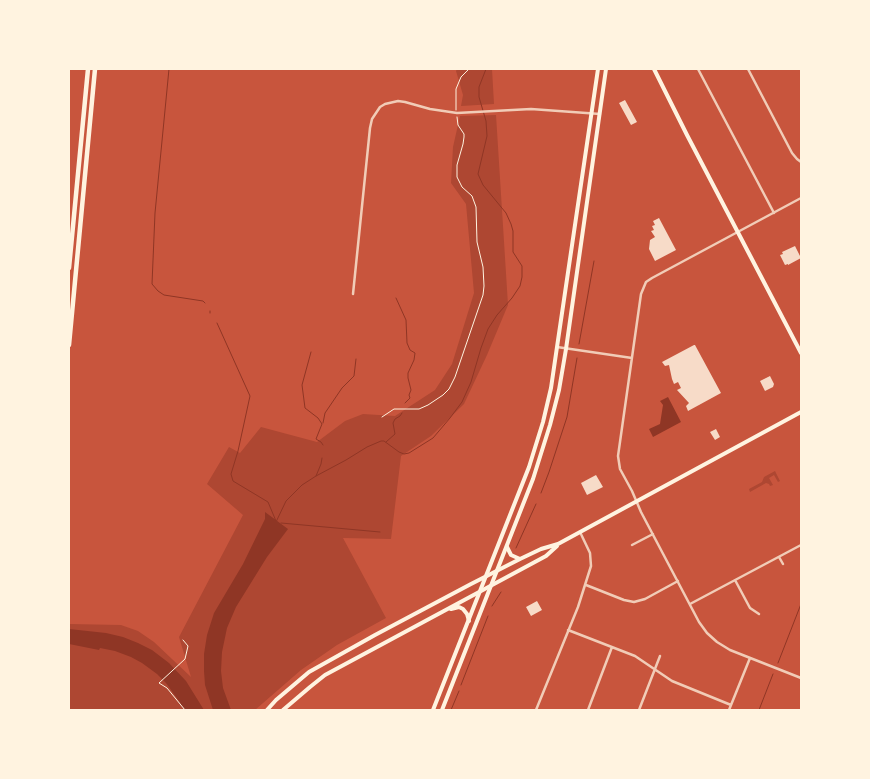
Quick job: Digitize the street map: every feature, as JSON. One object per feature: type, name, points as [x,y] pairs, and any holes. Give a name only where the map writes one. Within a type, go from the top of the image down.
[{"type":"highway","points":[[69,268],[88,69]]},
{"type":"highway","points":[[69,345],[95,69]]},
{"type":"main road","points":[[433,710],[529,467],[547,403],[598,69]]},
{"type":"main road","points":[[442,710],[534,479],[544,449],[556,402],[566,349],[606,69]]},
{"type":"main road","points":[[654,69],[801,353]]},
{"type":"main road","points":[[577,211],[585,212]]},
{"type":"main road","points":[[267,710],[309,672],[374,635],[520,559],[541,549],[558,544],[801,412]]},
{"type":"main road","points":[[283,710],[325,675],[546,556],[558,544]]},
{"type":"main road","points":[[506,547],[511,555],[520,559]]},
{"type":"main road","points":[[446,610],[459,607],[468,614],[469,621]]},
{"type":"street","points":[[698,69],[774,213]]},
{"type":"street","points":[[748,69],[792,153],[801,162]]},
{"type":"street","points":[[353,294],[369,136],[372,119],[380,107],[398,101],[457,113],[531,109],[600,114]]},
{"type":"street","points":[[801,198],[646,282],[641,294],[618,456],[620,469],[703,628],[712,638],[730,650],[801,677]]},
{"type":"street","points":[[557,347],[632,358]]},
{"type":"street","points":[[536,710],[586,585],[591,566],[590,553],[580,532]]},
{"type":"street","points":[[632,545],[653,534]]},
{"type":"street","points":[[690,604],[801,545]]},
{"type":"street","points":[[779,557],[783,564]]},
{"type":"street","points":[[735,580],[750,608],[760,614]]},
{"type":"street","points":[[586,585],[634,602],[645,599],[678,581]]},
{"type":"street","points":[[568,630],[635,656],[672,681],[732,705]]},
{"type":"street","points":[[588,710],[612,647]]},
{"type":"street","points":[[639,710],[660,656]]},
{"type":"street","points":[[729,710],[750,658]]},
{"type":"path","points":[[382,417],[394,409],[419,409],[435,401],[449,389],[455,377],[483,295],[482,267],[477,242],[476,207],[472,196],[462,187],[457,177],[457,165],[464,144],[464,134],[458,125],[456,89],[460,77],[469,69]]},
{"type":"path","points":[[183,640],[188,646],[185,659],[159,683],[167,688],[184,710]]},
{"type":"shaded area","points":[[457,69],[492,69],[494,104],[461,106],[463,95]]},
{"type":"shaded area","points":[[496,115],[508,305],[464,404],[431,436],[401,456],[391,539],[343,538],[386,618],[337,645],[301,670],[255,710],[69,710],[69,624],[121,625],[138,631],[154,642],[191,677],[179,637],[243,515],[207,484],[229,447],[240,453],[261,427],[317,442],[345,421],[363,414],[395,416],[435,390],[452,364],[474,293],[466,204],[451,183],[453,147],[460,116]]},
{"type":"shaded area","points":[[668,397],[681,422],[653,437],[649,429],[660,424],[663,405],[660,401]]},
{"type":"shaded area","points":[[775,471],[780,481],[778,482],[774,475],[769,478],[773,485],[770,486],[766,483],[750,492],[749,489],[762,482],[764,477]]},
{"type":"shaded area","points":[[265,512],[288,529],[267,557],[236,607],[227,628],[222,652],[221,671],[223,688],[231,710],[213,710],[205,685],[204,654],[207,635],[214,613],[243,564],[265,519]]},
{"type":"shaded area","points":[[69,629],[123,637],[152,650],[169,663],[186,681],[204,710],[184,710],[166,683],[157,674],[131,657],[115,651],[69,644]]},
{"type":"building","points":[[625,100],[637,122],[631,125],[619,103]]},
{"type":"building","points":[[659,218],[676,250],[655,261],[649,249],[650,240],[655,237],[651,231],[654,230],[652,226],[655,225],[653,221]]},
{"type":"building","points":[[795,246],[801,258],[785,265],[780,255],[783,254],[782,252]]},
{"type":"building","points":[[694,345],[721,393],[688,411],[686,406],[689,403],[677,390],[681,388],[678,382],[674,384],[669,365],[665,366],[662,362]]},
{"type":"building","points":[[770,376],[774,384],[773,387],[765,391],[760,381]]},
{"type":"building","points":[[716,429],[720,437],[715,440],[710,432]]},
{"type":"building","points":[[596,475],[603,487],[587,495],[581,483]]},
{"type":"building","points":[[537,601],[542,610],[531,616],[526,607]]},
{"type":"waterway","points":[[169,69],[155,213],[152,284],[164,295],[203,301],[205,303]]},
{"type":"waterway","points":[[276,522],[286,501],[302,485],[367,447],[384,441],[404,454],[409,453],[433,438],[462,402],[471,382],[488,329],[520,286],[522,266],[513,252],[511,224],[506,213],[483,185],[478,174],[487,136],[486,121],[479,97],[479,87],[486,69]]},
{"type":"waterway","points":[[579,344],[594,261]]},
{"type":"waterway","points":[[396,298],[406,320],[407,343],[410,350],[415,353],[408,373],[411,390],[410,398],[405,403]]},
{"type":"waterway","points":[[217,323],[250,396],[231,474],[233,481],[268,502],[276,521]]},
{"type":"waterway","points":[[311,352],[302,385],[305,408],[318,418],[322,424],[316,439],[323,445]]},
{"type":"waterway","points":[[541,493],[567,417],[577,358]]},
{"type":"waterway","points":[[323,423],[325,413],[342,388],[354,376],[356,359]]},
{"type":"waterway","points":[[386,442],[395,434],[393,423],[402,413]]},
{"type":"waterway","points":[[316,476],[322,458]]},
{"type":"waterway","points":[[516,548],[536,504]]},
{"type":"waterway","points":[[281,523],[380,532]]},
{"type":"waterway","points":[[492,606],[501,592]]},
{"type":"waterway","points":[[778,663],[801,604]]},
{"type":"waterway","points":[[461,685],[488,616]]},
{"type":"waterway","points":[[759,710],[773,674]]},
{"type":"waterway","points":[[451,710],[459,691]]}]
